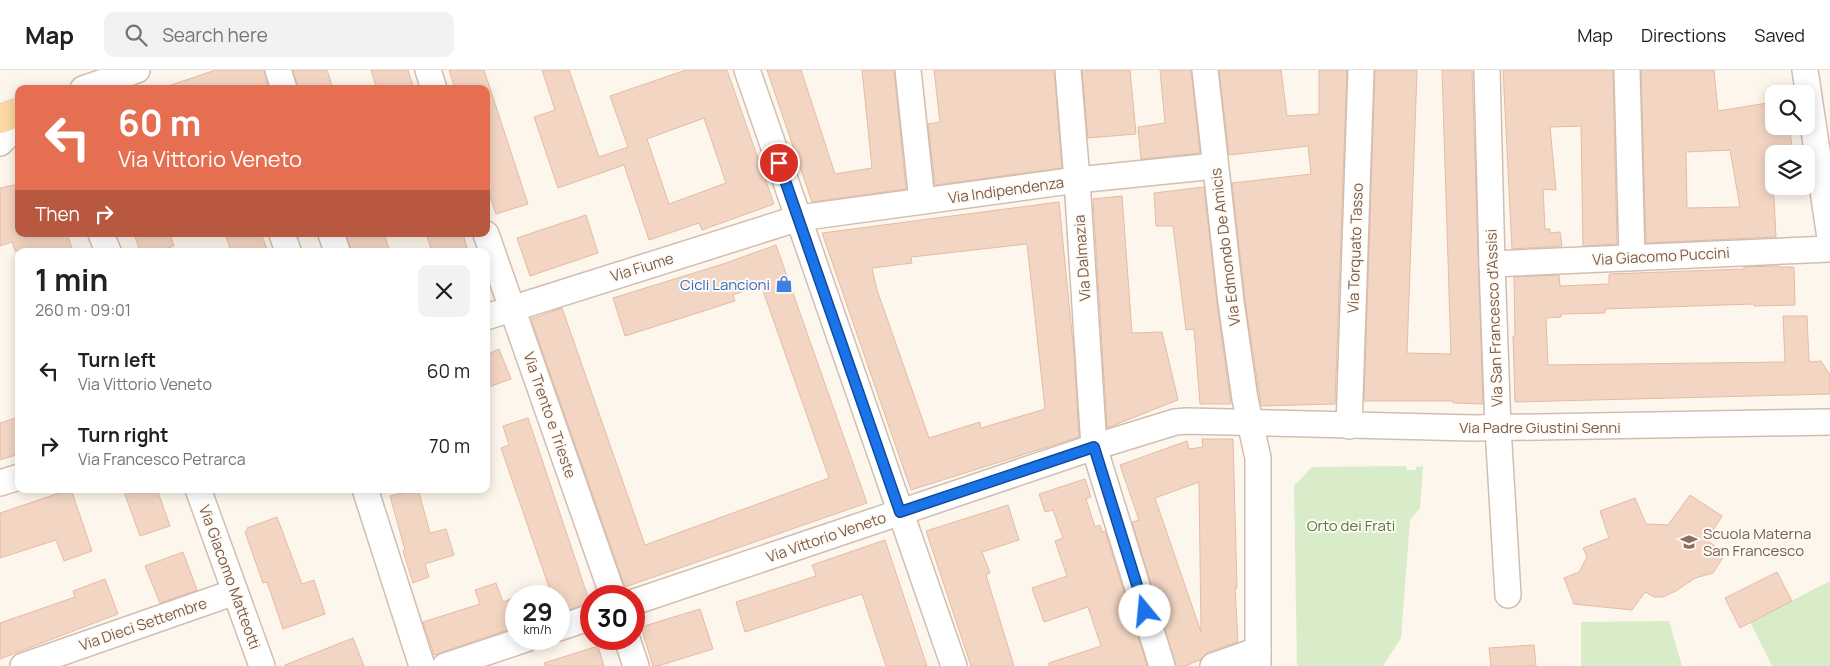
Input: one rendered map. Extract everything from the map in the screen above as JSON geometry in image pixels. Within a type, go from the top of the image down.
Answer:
[{"type":"main road","points":[[0,99],[15,97]]},
{"type":"main road","points":[[0,119],[15,113]]},
{"type":"street","points":[[94,85],[137,70]]},
{"type":"street","points":[[278,70],[283,85]]},
{"type":"street","points":[[428,70],[433,85]]},
{"type":"street","points":[[747,70],[954,666]]},
{"type":"street","points":[[908,70],[922,201]]},
{"type":"street","name":"Via Dalmazia","points":[[1068,70],[1094,447],[1162,666]]},
{"type":"street","name":"Via Edmondo De Amicis","points":[[1205,70],[1230,302],[1250,423],[1258,458],[1258,658]]},
{"type":"street","name":"Via Torquato Tasso","points":[[1349,426],[1361,70]]},
{"type":"street","name":"Via San Francesco d'Assisi","points":[[1487,70],[1498,428],[1508,595]]},
{"type":"street","points":[[1627,70],[1632,257]]},
{"type":"street","points":[[1805,70],[1830,238]]},
{"type":"street","points":[[0,144],[15,128]]},
{"type":"street","name":"Via Indipendenza","points":[[799,218],[1077,180],[1215,166]]},
{"type":"street","name":"Via Fiume","points":[[490,315],[799,218]]},
{"type":"street","name":"Via Trento e Trieste","points":[[487,237],[609,585]]},
{"type":"street","name":"Via Giacomo Puccini","points":[[1492,264],[1830,249]]},
{"type":"street","name":"Via Vittorio Veneto","points":[[645,598],[1094,447],[1174,422],[1250,423]]},
{"type":"street","name":"Via Padre Giustini Senni","points":[[1250,423],[1498,428],[1830,422]]},
{"type":"street","points":[[1258,458],[1265,444],[1282,424]]},
{"type":"street","points":[[0,483],[15,478]]},
{"type":"street","name":"Via Giacomo Matteotti","points":[[199,493],[262,666]]},
{"type":"street","points":[[366,493],[422,666]]},
{"type":"street","name":"Via Dieci Settembre","points":[[24,666],[235,592]]},
{"type":"street","points":[[446,666],[505,646]]},
{"type":"street","points":[[631,650],[636,666]]},
{"type":"street","points":[[1213,666],[1258,658]]},
{"type":"green space","name":"Orto dei Frati","points":[[1406,466],[1407,470],[1416,470],[1416,467],[1423,466],[1420,508],[1410,520],[1401,638],[1383,666],[1297,666],[1294,486],[1312,467]]},
{"type":"green space","points":[[1830,581],[1830,666],[1772,666],[1750,622]]},
{"type":"green space","points":[[1669,621],[1682,666],[1581,666],[1581,622]]},
{"type":"building","points":[[216,70],[264,70],[268,85],[171,85]]},
{"type":"building","points":[[293,70],[327,70],[332,85],[297,85]]},
{"type":"building","points":[[371,70],[408,70],[413,85],[376,85]]},
{"type":"building","points":[[449,70],[484,70],[489,85],[454,85]]},
{"type":"building","points":[[542,70],[569,70],[599,157],[628,147],[610,96],[686,70],[727,70],[774,204],[702,230],[699,223],[649,240],[624,165],[558,188],[534,117],[555,110]],"holes":[[[704,118],[726,183],[669,204],[647,139]]]},
{"type":"building","points":[[767,70],[801,70],[835,174],[872,168],[862,70],[894,70],[906,189],[812,202]]},
{"type":"building","points":[[934,70],[1054,70],[1062,168],[935,185],[928,124],[940,122]]},
{"type":"building","points":[[1082,70],[1130,70],[1136,134],[1088,138]]},
{"type":"building","points":[[1160,70],[1191,70],[1200,153],[1141,159],[1138,127],[1165,123]]},
{"type":"building","points":[[1219,70],[1281,70],[1287,116],[1319,114],[1319,70],[1347,70],[1335,404],[1261,406],[1245,300],[1232,183],[1311,174],[1308,146],[1229,155]]},
{"type":"building","points":[[1375,70],[1417,70],[1407,353],[1451,354],[1442,70],[1472,70],[1483,404],[1453,403],[1453,401],[1364,401]]},
{"type":"building","points":[[1503,70],[1613,70],[1617,244],[1583,246],[1581,126],[1550,127],[1556,190],[1543,189],[1545,229],[1550,229],[1550,233],[1560,232],[1562,246],[1512,249]]},
{"type":"building","points":[[1641,70],[1714,70],[1718,111],[1765,103],[1765,135],[1790,135],[1792,145],[1765,145],[1765,195],[1773,195],[1776,237],[1646,243]],"holes":[[[1730,150],[1740,207],[1687,208],[1686,152]]]},
{"type":"building","points":[[490,88],[528,204],[496,214],[490,197]]},
{"type":"building","points":[[15,185],[15,237],[68,237],[72,248],[15,248],[15,251],[12,242],[0,246],[0,188]]},
{"type":"building","points":[[1204,187],[1217,304],[1231,404],[1200,404],[1194,329],[1186,330],[1173,226],[1156,226],[1154,193]]},
{"type":"building","points":[[1122,196],[1132,333],[1162,332],[1178,400],[1107,428],[1093,199]]},
{"type":"building","points":[[1059,202],[1074,354],[1079,437],[911,490],[822,233]],"holes":[[[1027,244],[1045,409],[981,428],[980,422],[929,438],[877,290],[872,268],[912,263],[911,257]]]},
{"type":"building","points":[[586,215],[598,253],[530,276],[517,238]]},
{"type":"building","points":[[135,237],[171,237],[174,246],[168,248],[139,248]]},
{"type":"building","points":[[226,237],[262,237],[267,248],[230,248]]},
{"type":"building","points":[[347,237],[385,237],[389,248],[350,248]]},
{"type":"building","points":[[427,237],[464,237],[467,248],[431,248]]},
{"type":"building","points":[[776,245],[867,503],[631,585],[624,585],[531,319],[562,308],[645,545],[829,478],[761,285],[733,295],[735,301],[625,336],[613,298],[723,264]]},
{"type":"building","points":[[1778,266],[1794,267],[1795,305],[1754,306],[1754,304],[1605,309],[1605,313],[1561,314],[1561,317],[1546,318],[1548,365],[1785,362],[1783,316],[1807,316],[1809,362],[1821,361],[1830,375],[1830,394],[1515,402],[1514,277],[1559,275],[1560,286],[1609,284],[1609,274]]},
{"type":"building","points":[[499,349],[511,379],[490,387],[490,353]]},
{"type":"building","points":[[15,418],[15,455],[0,460],[0,423]]},
{"type":"building","points":[[528,418],[584,585],[580,585],[580,606],[570,609],[570,585],[548,585],[501,448],[509,445],[503,426]]},
{"type":"building","points":[[1202,439],[1233,439],[1237,588],[1235,588],[1238,642],[1208,652],[1200,660],[1185,666],[1176,666],[1132,522],[1139,520],[1120,465],[1187,441],[1189,449],[1203,447]],"holes":[[[1199,482],[1201,632],[1155,498]]]},
{"type":"building","points":[[1085,479],[1091,497],[1086,499],[1095,527],[1100,525],[1102,532],[1105,531],[1147,666],[1049,666],[1049,663],[1101,646],[1088,607],[1044,622],[1032,588],[1067,576],[1055,541],[1063,538],[1053,510],[1045,512],[1039,494]]},
{"type":"building","points":[[59,493],[72,493],[92,551],[64,561],[56,540],[0,558],[0,513]]},
{"type":"building","points":[[124,493],[158,493],[170,526],[140,536]]},
{"type":"building","points":[[402,493],[419,493],[430,533],[446,529],[454,555],[425,564],[429,577],[413,583],[403,551],[405,550],[390,496]]},
{"type":"building","points":[[1690,495],[1722,516],[1707,540],[1725,554],[1713,573],[1695,578],[1663,597],[1654,597],[1645,592],[1632,610],[1574,604],[1564,578],[1579,572],[1587,557],[1583,548],[1609,538],[1600,511],[1635,498],[1646,524],[1668,525]]},
{"type":"building","points":[[1008,505],[1019,540],[982,552],[990,573],[986,575],[1014,666],[971,666],[926,531]]},
{"type":"building","points":[[277,517],[302,584],[314,580],[325,614],[283,629],[267,582],[263,583],[245,532],[248,530],[247,528]]},
{"type":"building","points":[[885,540],[927,666],[886,666],[862,594],[745,632],[736,602],[816,576],[812,565]]},
{"type":"building","points":[[183,552],[197,590],[160,603],[145,566]]},
{"type":"building","points":[[1777,572],[1792,601],[1740,628],[1725,598]]},
{"type":"building","points":[[105,579],[118,614],[0,659],[0,623],[75,597],[73,591]]},
{"type":"building","points":[[496,583],[503,602],[505,601],[505,631],[434,655],[423,622],[480,604],[475,590]]},
{"type":"building","points":[[700,609],[713,649],[653,666],[645,640],[645,626]]},
{"type":"building","points":[[353,638],[364,666],[285,666],[285,665]]},
{"type":"building","points":[[1534,645],[1536,666],[1491,666],[1489,648]]},
{"type":"building","points":[[585,650],[599,650],[604,666],[545,666],[544,663]]},
{"type":"place","name":"Cicli Lancioni","points":[[784,284]]},
{"type":"place","name":"Scuola Materna San Francesco","points":[[1689,542]]},
{"type":"route","points":[[779,163],[900,512],[1094,447],[1145,611]]}]
